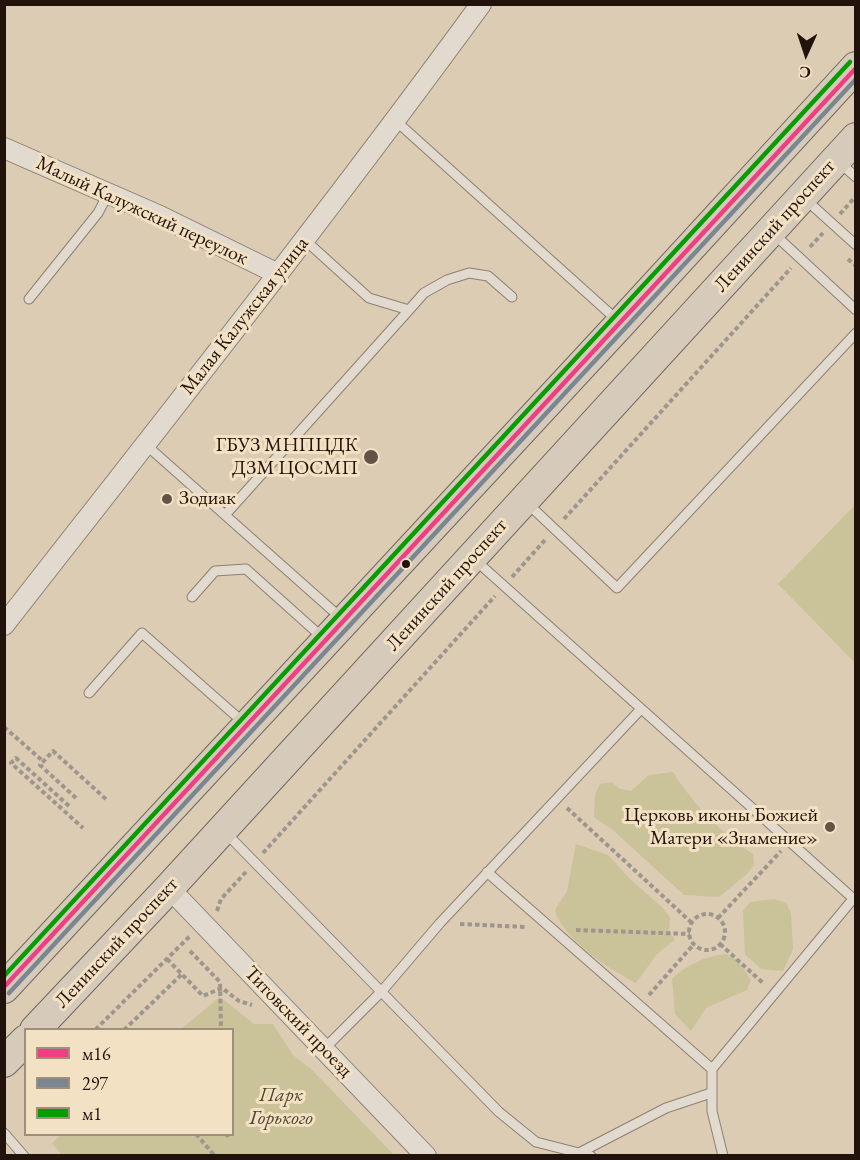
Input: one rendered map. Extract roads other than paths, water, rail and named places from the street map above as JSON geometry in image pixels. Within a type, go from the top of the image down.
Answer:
[{"type":"main road","points":[[4,988],[621,323],[855,66]]},
{"type":"main road","name":"Ленинский проспект","points":[[36,1028],[223,830],[472,558],[535,510],[802,196],[849,158]]},
{"type":"main road","points":[[4,1062],[24,1042]]},
{"type":"street","name":"Малая Калужская улица","points":[[4,624],[305,240],[396,121],[481,4]]},
{"type":"street","name":"Малый Калужский переулок","points":[[4,148],[160,216],[278,274]]},
{"type":"street","name":"Титовский проезд","points":[[169,888],[426,1155]]},
{"type":"lane","points":[[396,121],[621,323]]},
{"type":"lane","points":[[29,299],[98,213],[108,194]]},
{"type":"lane","points":[[802,196],[855,245]]},
{"type":"lane","points":[[771,231],[855,310]]},
{"type":"lane","points":[[305,240],[369,298],[409,310]]},
{"type":"lane","points":[[225,515],[424,293],[447,280],[469,273],[488,276],[512,297]]},
{"type":"lane","points":[[535,510],[617,588],[855,333]]},
{"type":"lane","points":[[145,444],[225,515],[336,631]]},
{"type":"lane","points":[[535,510],[555,529]]},
{"type":"lane","points":[[472,558],[854,900],[712,1068],[712,1111],[723,1155]]},
{"type":"lane","points":[[192,597],[215,571],[246,569],[336,631]]},
{"type":"lane","points":[[89,693],[142,633],[248,727]]},
{"type":"lane","points":[[324,1048],[382,991],[440,923],[641,709]]},
{"type":"lane","points":[[223,830],[499,1112],[536,1142],[586,1154],[666,1108],[711,1093]]},
{"type":"lane","points":[[487,872],[712,1068]]},
{"type":"lane","points":[[4,1133],[24,1155]]},
{"type":"place","name":"ГБУЗ МНПЦДК ДЗМ ЦОСМП","points":[[371,457]]},
{"type":"place","name":"Зодиак","points":[[167,499]]},
{"type":"place","name":"Церковь иконы Божией Матери «Знамение»","points":[[830,827]]},
{"type":"park label","name":"Парк Горького","points":[[281,1108]]}]
